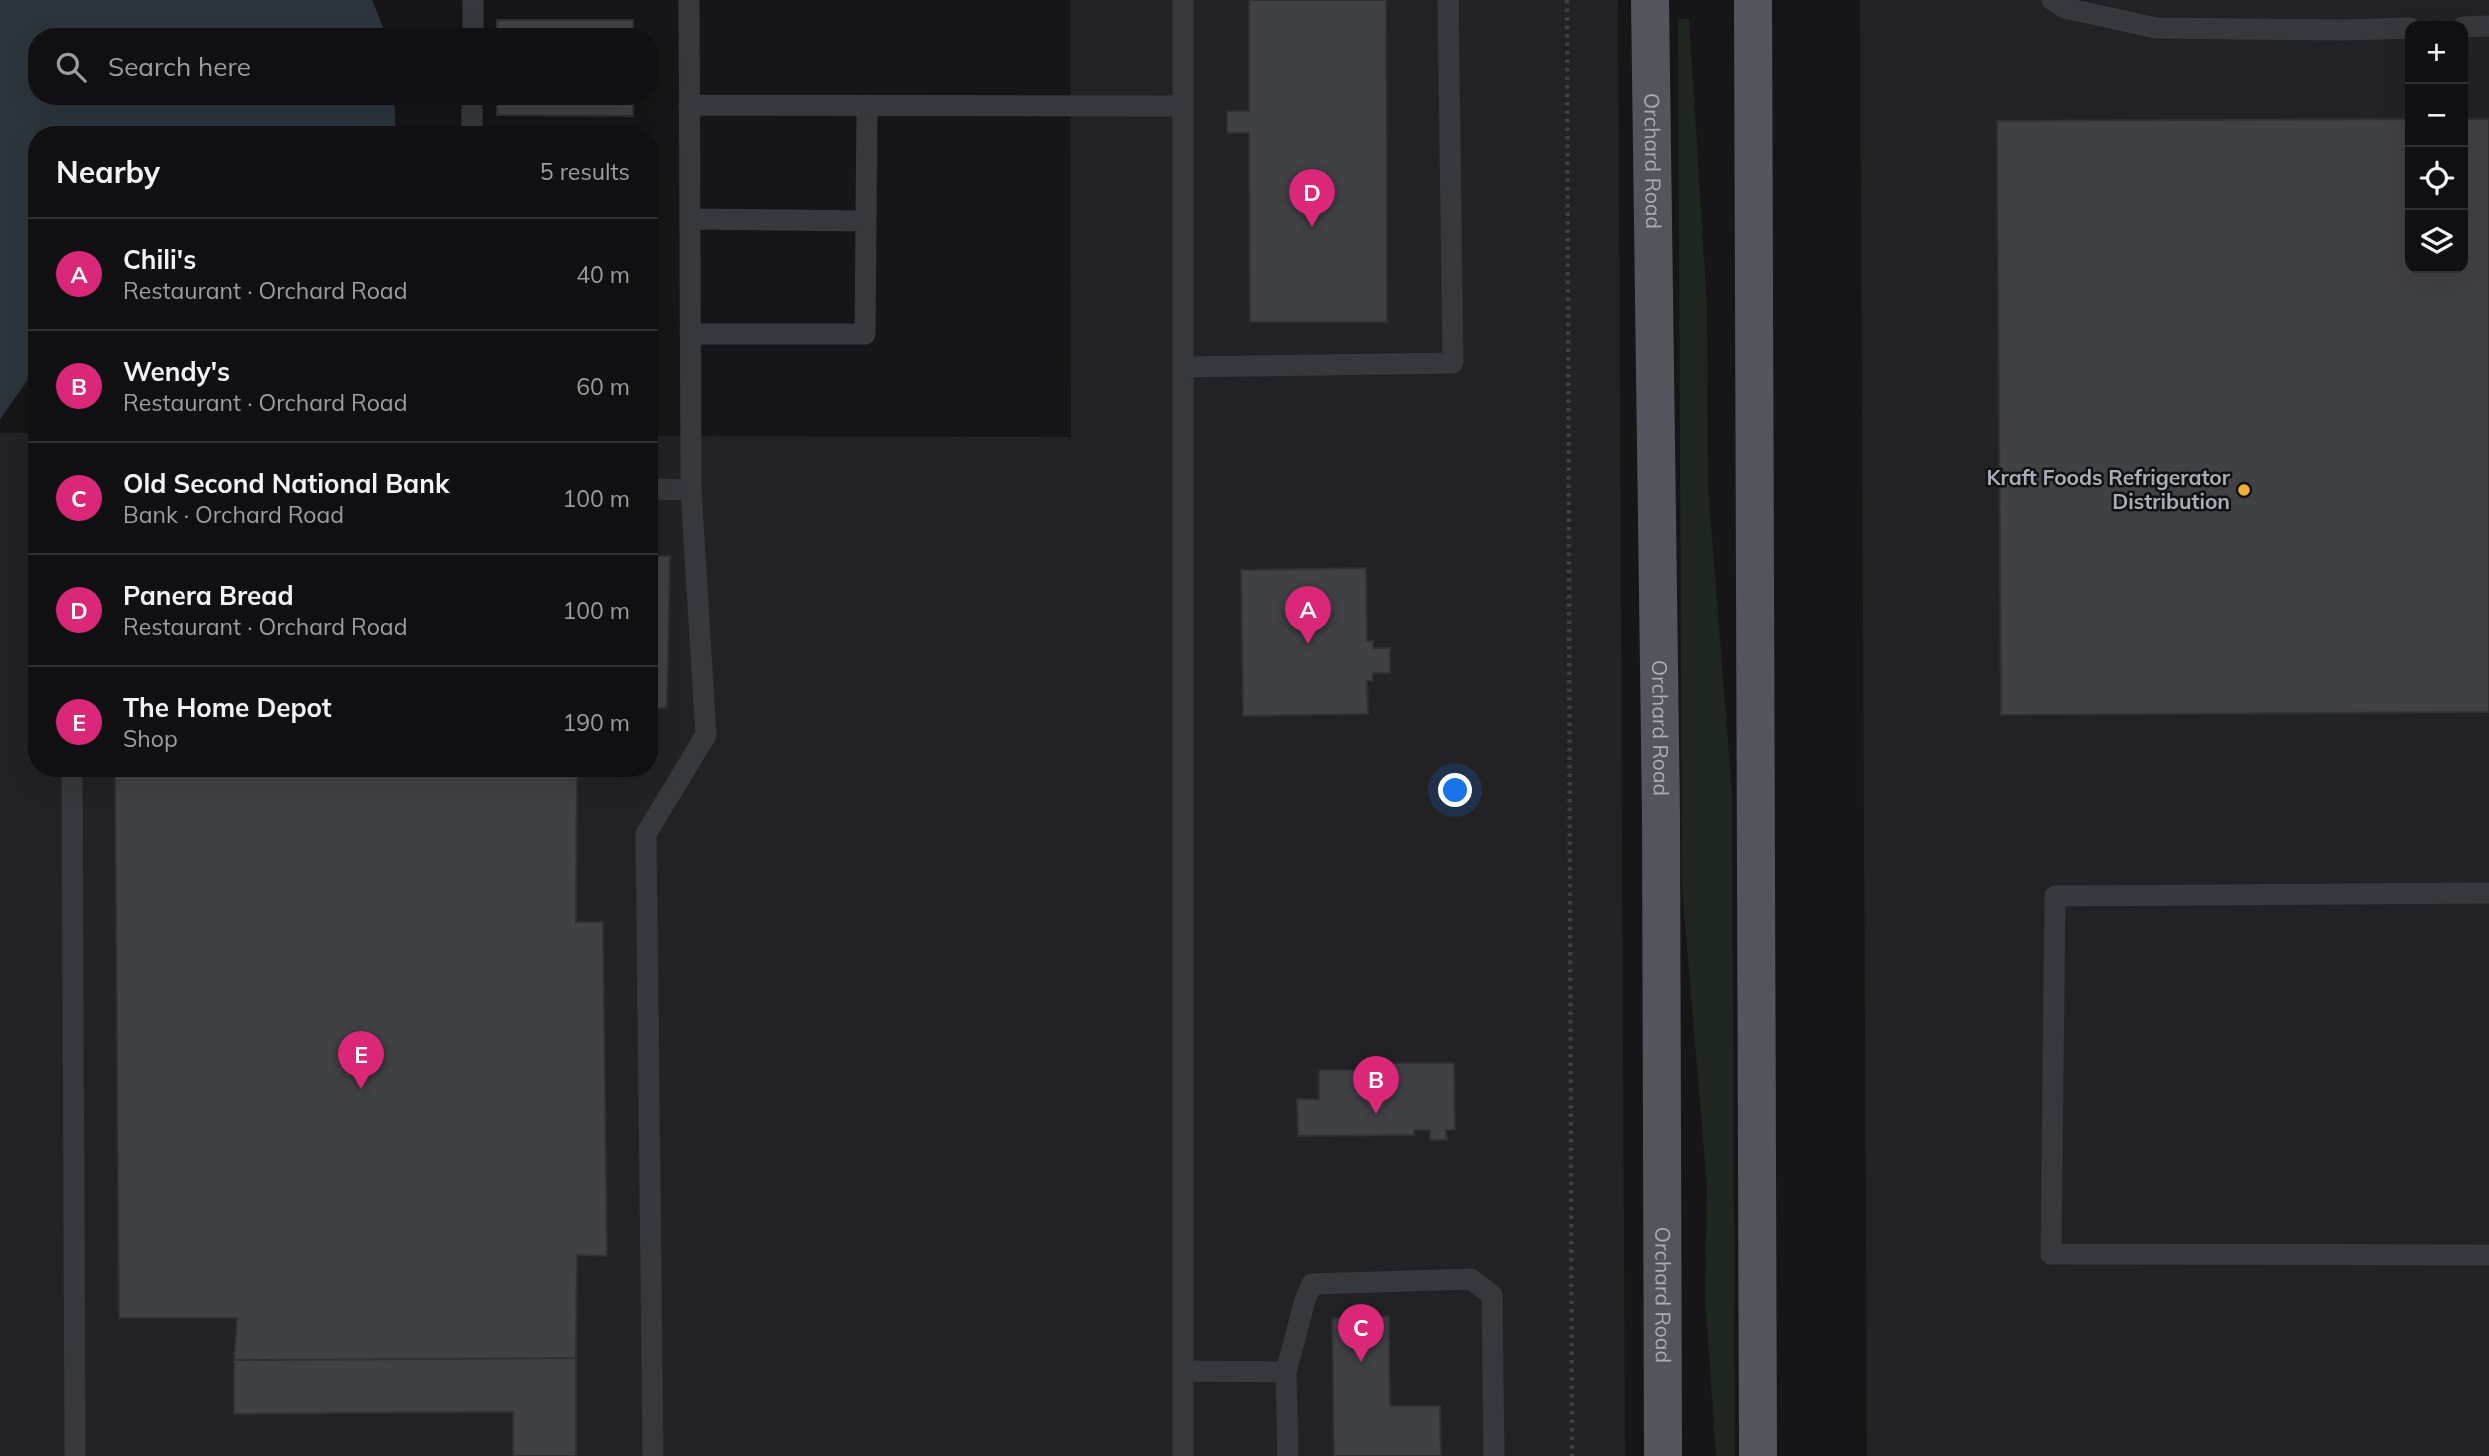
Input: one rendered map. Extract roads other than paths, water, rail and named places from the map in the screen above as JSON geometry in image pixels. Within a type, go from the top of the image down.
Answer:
[{"type":"main road","name":"Orchard Road","points":[[1650,0],[1661,816],[1662,1456]]},
{"type":"main road","points":[[1753,0],[1758,1456]]},
{"type":"lane","points":[[473,0],[473,28]]},
{"type":"lane","points":[[653,1456],[646,834],[706,735],[691,490],[689,0]]},
{"type":"lane","points":[[1183,0],[1183,1456]]},
{"type":"lane","points":[[1183,366],[1453,363],[1448,0]]},
{"type":"lane","points":[[2052,0],[2065,8],[2156,28],[2405,28]]},
{"type":"lane","points":[[2468,27],[2489,26]]},
{"type":"lane","points":[[472,105],[472,126]]},
{"type":"lane","points":[[689,105],[1183,106]]},
{"type":"lane","points":[[690,334],[865,334],[867,105]]},
{"type":"lane","points":[[690,219],[866,221]]},
{"type":"lane","points":[[658,489],[691,490]]},
{"type":"lane","points":[[72,777],[75,1456]]},
{"type":"lane","points":[[2489,893],[2055,896],[2051,1254],[2489,1255]]},
{"type":"lane","points":[[1287,1456],[1286,1372],[1305,1300],[1312,1284],[1471,1279],[1492,1294],[1494,1456]]},
{"type":"lane","points":[[1183,1371],[1286,1372]]},
{"type":"place","name":"Panera Bread","points":[[1312,227]]},
{"type":"place","name":"Kraft Foods Refrigerator Distribution","points":[[2244,490]]},
{"type":"place","name":"Chili's","points":[[1308,644]]},
{"type":"place","name":"The Home Depot","points":[[361,1089]]},
{"type":"place","name":"Wendy's","points":[[1376,1114]]},
{"type":"place","name":"Old Second National Bank","points":[[1361,1362]]}]
